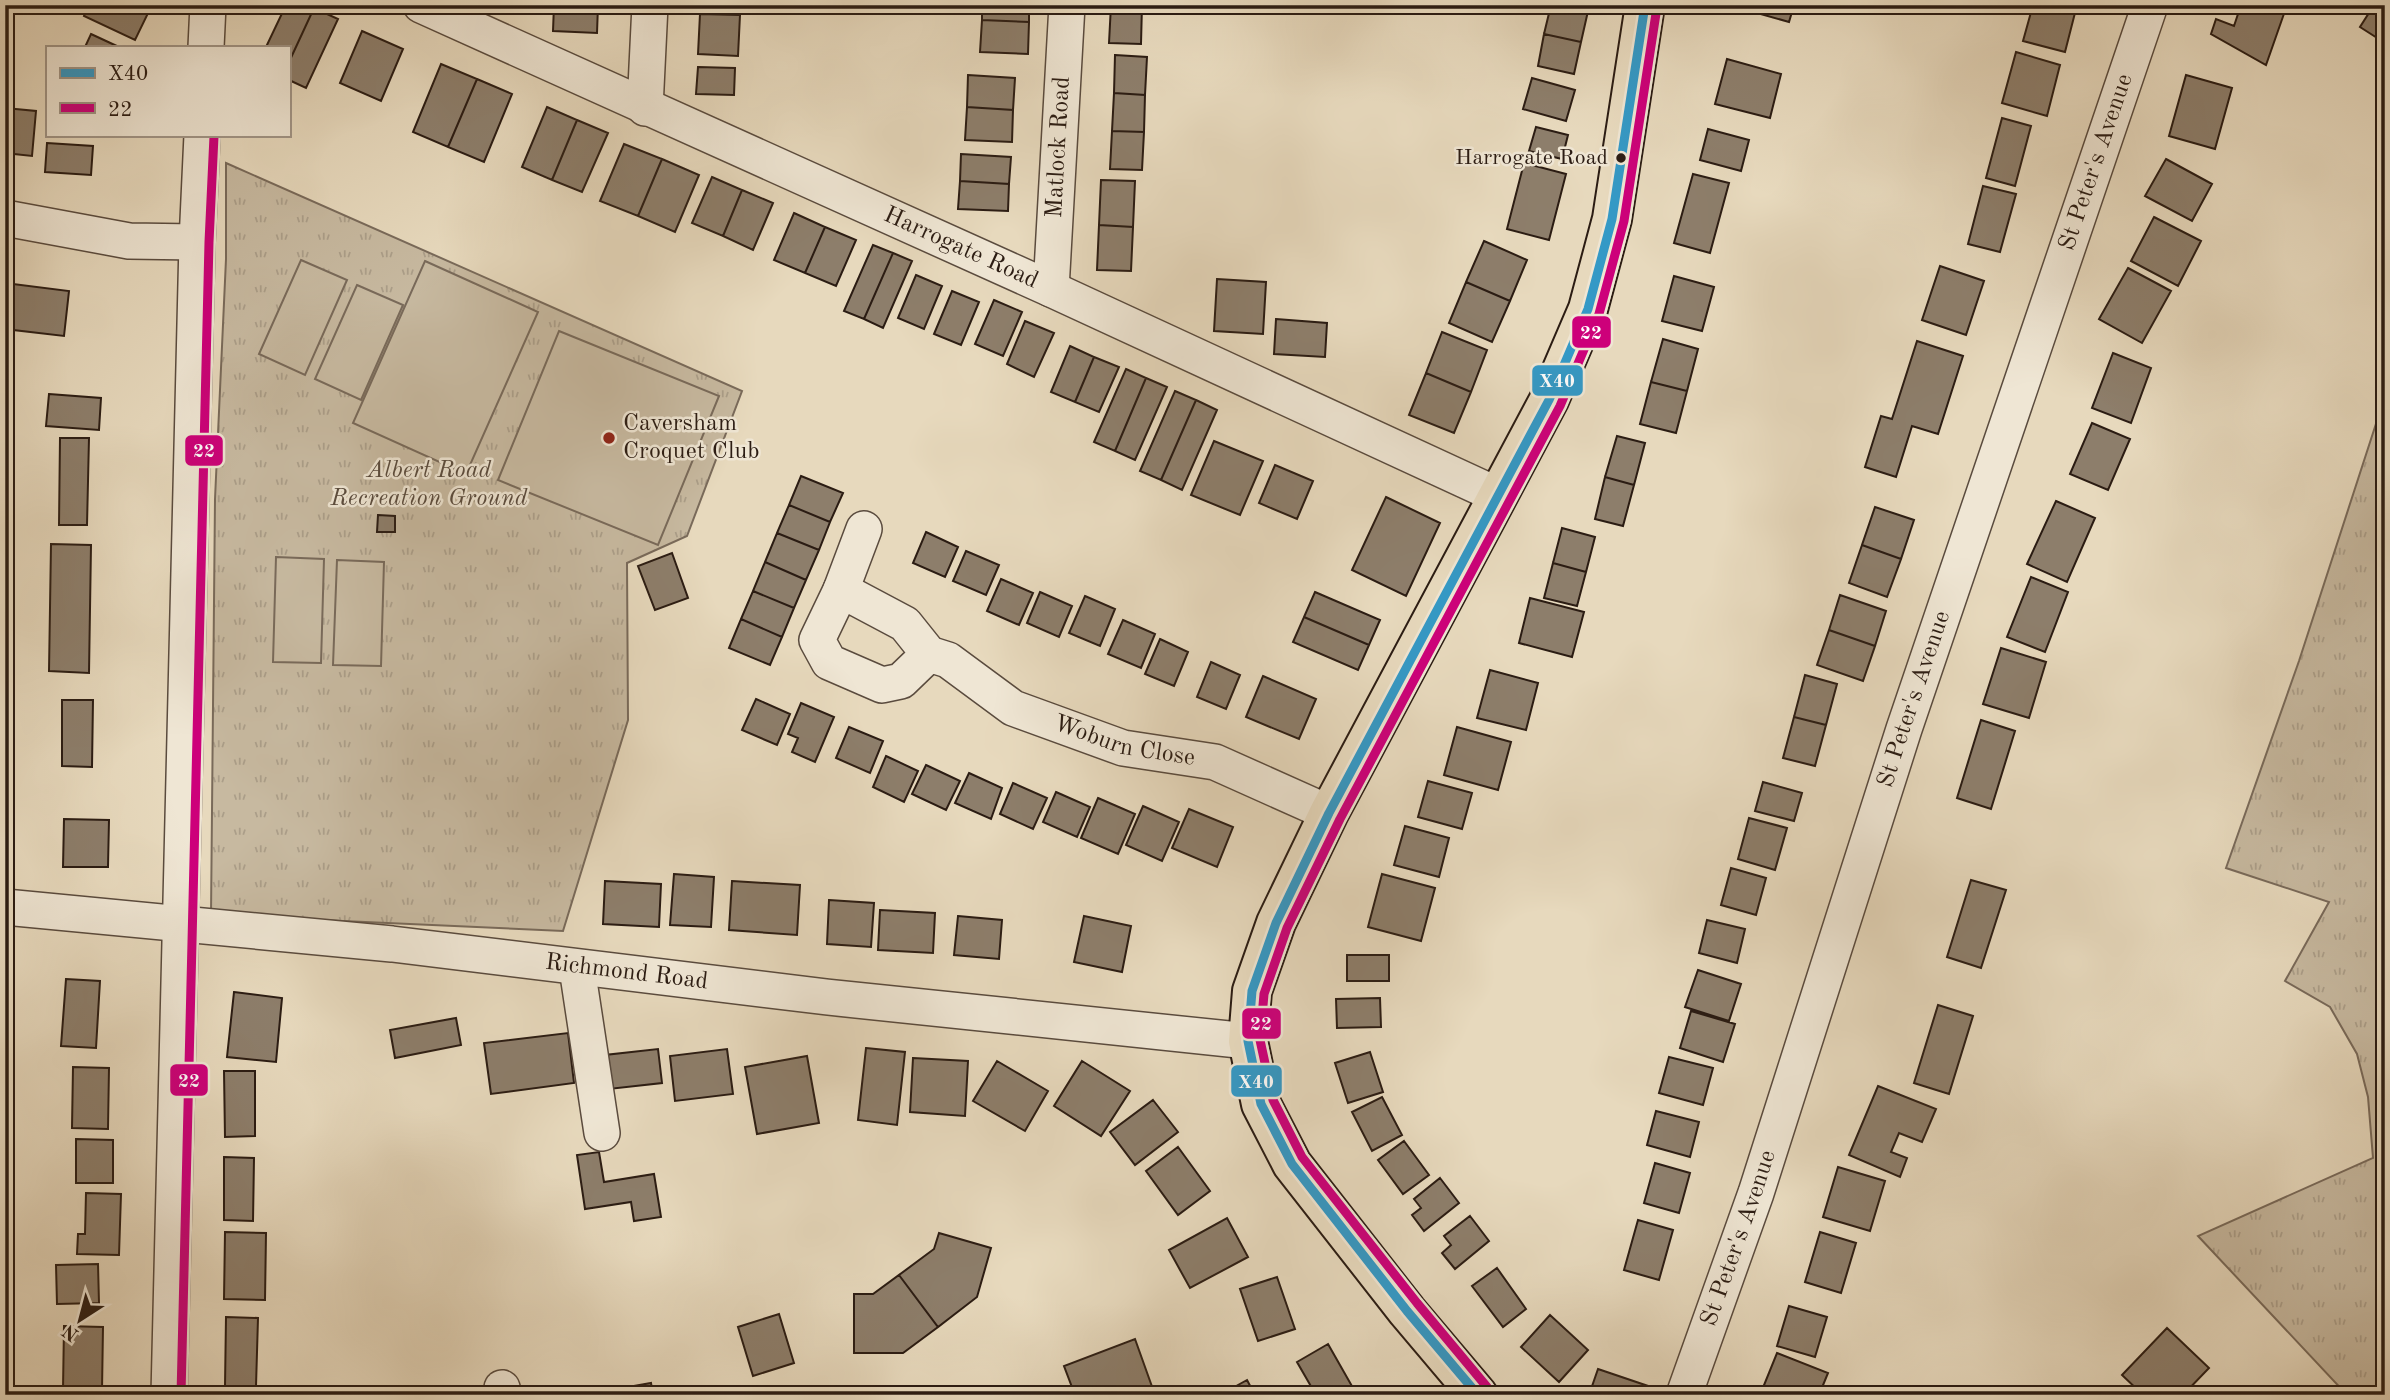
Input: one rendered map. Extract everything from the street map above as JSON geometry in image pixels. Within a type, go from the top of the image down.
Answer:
[{"type":"main road","points":[[1478,1395],[1399,1301],[1292,1164],[1261,1104],[1248,1041],[1252,991],[1276,923],[1329,813],[1549,400],[1588,309],[1612,219],[1645,5]]},
{"type":"street","points":[[206,46],[208,5]]},
{"type":"street","name":"Harrogate Road","points":[[421,5],[1051,289],[1497,495]]},
{"type":"street","points":[[645,108],[650,5]]},
{"type":"street","name":"Matlock Road","points":[[1051,289],[1067,5]]},
{"type":"street","name":"St Peter's Avenue","points":[[1684,1395],[1756,1193],[1904,729],[2150,5]]},
{"type":"street","points":[[169,1395],[197,242],[202,136]]},
{"type":"street","points":[[5,218],[129,241],[197,242]]},
{"type":"street","points":[[864,529],[841,590],[817,640],[829,662],[882,685],[901,681],[929,654]]},
{"type":"street","name":"Woburn Close","points":[[841,590],[905,624],[929,654],[948,660],[1013,708],[1123,748],[1215,762],[1329,813]]},
{"type":"street","name":"Richmond Road","points":[[5,907],[393,944],[854,1000],[1248,1041]]},
{"type":"street","points":[[577,968],[602,1133]]},
{"type":"green space","name":"Albert Road Recreation Ground","points":[[226,163],[742,391],[687,536],[627,563],[628,720],[563,931],[211,915],[215,499],[226,259]]},
{"type":"green space","points":[[301,260],[347,280],[305,375],[259,354]]},
{"type":"green space","points":[[425,261],[538,312],[466,474],[353,423]]},
{"type":"green space","points":[[357,285],[403,305],[361,400],[315,379]]},
{"type":"green space","name":"Caversham Croquet Club","points":[[559,331],[719,396],[658,545],[498,480]]},
{"type":"green space","points":[[2385,396],[2385,1395],[2347,1395],[2198,1236],[2373,1158],[2368,1097],[2357,1054],[2330,1007],[2285,981],[2329,902],[2226,868],[2299,661]]},
{"type":"green space","points":[[276,557],[324,559],[321,663],[273,662]]},
{"type":"green space","points":[[337,560],[384,562],[381,666],[333,665]]},
{"type":"building","points":[[88,5],[151,7],[135,40],[84,16]]},
{"type":"building","points":[[286,5],[308,5],[314,8],[290,60],[290,46],[266,46]]},
{"type":"building","points":[[554,5],[598,5],[597,33],[553,31]]},
{"type":"building","points":[[982,5],[1029,5],[1029,22],[982,20]]},
{"type":"building","points":[[1111,5],[1142,5],[1141,44],[1109,43]]},
{"type":"building","points":[[1551,5],[1588,11],[1581,42],[1544,34]]},
{"type":"building","points":[[1751,5],[1794,5],[1789,22],[1750,11]]},
{"type":"building","points":[[2033,5],[2077,5],[2065,52],[2023,41]]},
{"type":"building","points":[[2241,5],[2277,5],[2286,8],[2266,65],[2211,34],[2216,19],[2234,26]]},
{"type":"building","points":[[2374,5],[2385,5],[2385,43],[2360,27]]},
{"type":"building","points":[[314,8],[338,19],[306,88],[290,80],[290,60]]},
{"type":"building","points":[[700,14],[740,15],[738,56],[698,54]]},
{"type":"building","points":[[982,20],[1029,22],[1028,54],[980,52]]},
{"type":"building","points":[[362,31],[403,49],[381,101],[340,83]]},
{"type":"building","points":[[91,34],[117,46],[85,46]]},
{"type":"building","points":[[1544,34],[1581,42],[1574,74],[1538,66]]},
{"type":"building","points":[[2016,52],[2060,65],[2047,116],[2002,103]]},
{"type":"building","points":[[1115,55],[1147,57],[1145,95],[1114,93]]},
{"type":"building","points":[[1727,59],[1781,74],[1770,118],[1715,104]]},
{"type":"building","points":[[441,64],[477,79],[448,147],[413,132]]},
{"type":"building","points":[[698,67],[735,68],[734,95],[696,94]]},
{"type":"building","points":[[968,75],[1015,78],[1013,110],[967,107]]},
{"type":"building","points":[[2186,75],[2232,88],[2215,149],[2169,136]]},
{"type":"building","points":[[1532,78],[1575,90],[1566,121],[1523,109]]},
{"type":"building","points":[[477,79],[512,94],[484,162],[448,147]]},
{"type":"building","points":[[1114,93],[1145,95],[1144,132],[1112,131]]},
{"type":"building","points":[[547,107],[577,120],[552,180],[522,167]]},
{"type":"building","points":[[967,107],[1013,110],[1012,142],[965,140]]},
{"type":"building","points":[[5,108],[36,111],[32,156],[5,153]]},
{"type":"building","points":[[2002,118],[2031,126],[2015,186],[1986,178]]},
{"type":"building","points":[[577,120],[608,133],[582,192],[552,180]]},
{"type":"building","points":[[1536,127],[1568,135],[1562,159],[1529,151]]},
{"type":"building","points":[[1708,129],[1749,140],[1741,171],[1700,160]]},
{"type":"building","points":[[1112,131],[1144,132],[1142,170],[1110,169]]},
{"type":"building","points":[[47,143],[93,146],[91,175],[45,172]]},
{"type":"building","points":[[624,144],[662,159],[638,216],[600,201]]},
{"type":"building","points":[[961,154],[1011,157],[1009,184],[960,181]]},
{"type":"building","points":[[662,159],[699,175],[675,232],[638,216]]},
{"type":"building","points":[[2166,159],[2212,184],[2192,221],[2145,196]]},
{"type":"building","points":[[1524,163],[1566,174],[1549,240],[1507,229]]},
{"type":"building","points":[[1693,174],[1729,183],[1710,253],[1674,243]]},
{"type":"building","points":[[712,177],[742,190],[723,236],[692,223]]},
{"type":"building","points":[[1101,180],[1135,181],[1133,227],[1099,225]]},
{"type":"building","points":[[960,181],[1009,184],[1008,211],[958,209]]},
{"type":"building","points":[[1983,186],[2016,194],[2000,252],[1968,244]]},
{"type":"building","points":[[742,190],[773,203],[753,250],[723,236]]},
{"type":"building","points":[[794,213],[825,227],[805,273],[774,260]]},
{"type":"building","points":[[2154,217],[2201,241],[2178,286],[2131,261]]},
{"type":"building","points":[[1099,225],[1133,227],[1131,271],[1097,270]]},
{"type":"building","points":[[825,227],[856,240],[836,286],[805,273]]},
{"type":"building","points":[[1484,241],[1527,260],[1510,301],[1466,282]]},
{"type":"building","points":[[873,245],[893,253],[864,319],[844,311]]},
{"type":"building","points":[[893,253],[912,261],[883,328],[864,319]]},
{"type":"building","points":[[1940,266],[1984,281],[1966,335],[1922,320]]},
{"type":"building","points":[[2128,268],[2171,291],[2142,343],[2099,319]]},
{"type":"building","points":[[916,275],[942,286],[924,329],[898,318]]},
{"type":"building","points":[[1674,276],[1714,287],[1702,331],[1662,321]]},
{"type":"building","points":[[1217,279],[1266,282],[1263,334],[1214,331]]},
{"type":"building","points":[[1466,282],[1510,301],[1492,342],[1449,323]]},
{"type":"building","points":[[5,283],[69,291],[64,336],[5,329]]},
{"type":"building","points":[[952,291],[979,302],[961,345],[934,334]]},
{"type":"building","points":[[994,300],[1022,312],[1003,356],[975,344]]},
{"type":"building","points":[[1276,319],[1327,323],[1325,357],[1274,354]]},
{"type":"building","points":[[1025,321],[1054,333],[1034,377],[1007,364]]},
{"type":"building","points":[[1442,332],[1487,350],[1471,392],[1426,373]]},
{"type":"building","points":[[1663,339],[1698,349],[1687,391],[1651,382]]},
{"type":"building","points":[[1917,341],[1963,356],[1938,434],[1912,426],[1896,477],[1865,467],[1881,416],[1892,419]]},
{"type":"building","points":[[1070,346],[1094,357],[1075,402],[1051,392]]},
{"type":"building","points":[[2113,353],[2151,368],[2131,423],[2092,408]]},
{"type":"building","points":[[1094,357],[1119,367],[1099,412],[1075,402]]},
{"type":"building","points":[[1126,369],[1146,378],[1115,451],[1094,442]]},
{"type":"building","points":[[1426,373],[1471,392],[1454,433],[1409,415]]},
{"type":"building","points":[[1146,378],[1167,387],[1135,460],[1115,451]]},
{"type":"building","points":[[1651,382],[1687,391],[1676,433],[1640,424]]},
{"type":"building","points":[[1175,391],[1196,400],[1161,480],[1140,471]]},
{"type":"building","points":[[49,394],[101,398],[99,430],[46,426]]},
{"type":"building","points":[[1196,400],[1217,410],[1182,490],[1161,480]]},
{"type":"building","points":[[2092,423],[2130,439],[2108,490],[2070,474]]},
{"type":"building","points":[[1617,436],[1645,443],[1634,485],[1605,477]]},
{"type":"building","points":[[60,438],[89,438],[87,525],[59,525]]},
{"type":"building","points":[[1214,441],[1263,461],[1240,515],[1191,495]]},
{"type":"building","points":[[1275,465],[1313,481],[1297,519],[1259,503]]},
{"type":"building","points":[[801,476],[843,493],[830,522],[789,505]]},
{"type":"building","points":[[1605,477],[1634,485],[1623,526],[1595,519]]},
{"type":"building","points":[[1386,497],[1440,523],[1406,596],[1352,570]]},
{"type":"building","points":[[2056,501],[2095,518],[2067,582],[2027,564]]},
{"type":"building","points":[[789,505],[830,522],[819,550],[777,533]]},
{"type":"building","points":[[1875,507],[1914,520],[1901,559],[1862,545]]},
{"type":"building","points":[[378,515],[395,516],[395,532],[377,532]]},
{"type":"building","points":[[1562,528],[1595,537],[1586,572],[1553,563]]},
{"type":"building","points":[[926,532],[958,547],[945,577],[913,563]]},
{"type":"building","points":[[777,533],[819,550],[806,580],[765,562]]},
{"type":"building","points":[[51,544],[91,545],[89,673],[49,671]]},
{"type":"building","points":[[1862,545],[1901,559],[1887,597],[1849,583]]},
{"type":"building","points":[[966,551],[999,565],[986,595],[953,581]]},
{"type":"building","points":[[672,553],[688,598],[655,610],[638,566]]},
{"type":"building","points":[[765,562],[806,580],[794,608],[753,591]]},
{"type":"building","points":[[1553,563],[1586,572],[1577,606],[1544,598]]},
{"type":"building","points":[[2031,577],[2068,592],[2045,652],[2007,637]]},
{"type":"building","points":[[1001,579],[1033,593],[1019,625],[987,611]]},
{"type":"building","points":[[753,591],[794,608],[782,637],[741,619]]},
{"type":"building","points":[[1040,592],[1072,606],[1059,637],[1027,623]]},
{"type":"building","points":[[1315,592],[1380,620],[1369,645],[1304,617]]},
{"type":"building","points":[[1840,595],[1886,611],[1875,646],[1829,630]]},
{"type":"building","points":[[1085,596],[1115,609],[1100,646],[1069,633]]},
{"type":"building","points":[[1530,598],[1584,612],[1572,657],[1519,643]]},
{"type":"building","points":[[1304,617],[1369,645],[1358,670],[1293,642]]},
{"type":"building","points":[[741,619],[782,637],[770,665],[729,648]]},
{"type":"building","points":[[1123,620],[1155,634],[1141,668],[1108,654]]},
{"type":"building","points":[[1829,630],[1875,646],[1863,681],[1817,665]]},
{"type":"building","points":[[1160,639],[1188,652],[1174,686],[1145,674]]},
{"type":"building","points":[[2001,648],[2046,662],[2029,718],[1983,704]]},
{"type":"building","points":[[1211,662],[1240,675],[1226,709],[1197,697]]},
{"type":"building","points":[[1490,670],[1538,683],[1526,730],[1477,718]]},
{"type":"building","points":[[1805,675],[1837,684],[1826,725],[1794,717]]},
{"type":"building","points":[[1263,676],[1316,699],[1299,739],[1246,717]]},
{"type":"building","points":[[756,699],[790,714],[777,745],[742,730]]},
{"type":"building","points":[[62,700],[93,700],[92,767],[62,766]]},
{"type":"building","points":[[801,703],[834,717],[815,762],[792,752],[798,738],[788,734]]},
{"type":"building","points":[[1794,717],[1826,725],[1815,766],[1783,758]]},
{"type":"building","points":[[1981,720],[2015,731],[1991,809],[1957,798]]},
{"type":"building","points":[[849,727],[883,741],[870,773],[836,758]]},
{"type":"building","points":[[1457,727],[1511,742],[1498,790],[1444,775]]},
{"type":"building","points":[[886,756],[918,771],[904,802],[873,787]]},
{"type":"building","points":[[926,765],[960,781],[946,810],[912,794]]},
{"type":"building","points":[[969,773],[1002,788],[991,819],[955,803]]},
{"type":"building","points":[[5,781],[12,843],[5,843]]},
{"type":"building","points":[[1428,781],[1472,793],[1462,829],[1418,817]]},
{"type":"building","points":[[1763,782],[1802,793],[1794,821],[1755,811]]},
{"type":"building","points":[[1013,783],[1047,798],[1033,829],[1000,814]]},
{"type":"building","points":[[1056,792],[1090,807],[1077,837],[1043,822]]},
{"type":"building","points":[[1098,798],[1135,814],[1118,854],[1081,838]]},
{"type":"building","points":[[1143,806],[1179,822],[1162,861],[1126,845]]},
{"type":"building","points":[[1189,809],[1233,827],[1217,867],[1172,848]]},
{"type":"building","points":[[1749,818],[1787,828],[1775,870],[1738,859]]},
{"type":"building","points":[[64,819],[109,820],[108,867],[63,867]]},
{"type":"building","points":[[1405,826],[1449,838],[1439,877],[1394,865]]},
{"type":"building","points":[[1731,868],[1766,878],[1756,915],[1721,905]]},
{"type":"building","points":[[674,874],[714,877],[711,927],[670,925]]},
{"type":"building","points":[[1382,874],[1435,888],[1421,941],[1368,927]]},
{"type":"building","points":[[1971,880],[2006,890],[1981,968],[1947,957]]},
{"type":"building","points":[[605,881],[661,884],[659,927],[603,924]]},
{"type":"building","points":[[732,881],[800,885],[797,935],[729,930]]},
{"type":"building","points":[[829,900],[874,903],[871,947],[827,944]]},
{"type":"building","points":[[880,910],[935,913],[933,953],[878,950]]},
{"type":"building","points":[[958,916],[1002,920],[999,959],[954,955]]},
{"type":"building","points":[[1084,916],[1131,926],[1122,972],[1074,962]]},
{"type":"building","points":[[1707,920],[1745,929],[1737,963],[1699,953]]},
{"type":"building","points":[[1347,955],[1389,955],[1389,981],[1347,981]]},
{"type":"building","points":[[1698,970],[1741,984],[1729,1021],[1685,1007]]},
{"type":"building","points":[[66,979],[100,981],[96,1048],[61,1046]]},
{"type":"building","points":[[234,992],[282,998],[276,1062],[227,1057]]},
{"type":"building","points":[[1380,998],[1381,1027],[1337,1028],[1336,999]]},
{"type":"building","points":[[1938,1005],[1973,1016],[1949,1094],[1914,1083]]},
{"type":"building","points":[[1691,1011],[1735,1024],[1723,1062],[1680,1048]]},
{"type":"building","points":[[456,1018],[461,1045],[395,1058],[390,1030]]},
{"type":"building","points":[[568,1033],[574,1083],[491,1094],[484,1043]]},
{"type":"building","points":[[866,1048],[905,1052],[897,1125],[858,1120]]},
{"type":"building","points":[[658,1049],[662,1083],[609,1089],[605,1055]]},
{"type":"building","points":[[727,1049],[733,1094],[675,1101],[670,1056]]},
{"type":"building","points":[[1370,1052],[1383,1092],[1348,1103],[1335,1063]]},
{"type":"building","points":[[807,1056],[819,1123],[757,1134],[745,1067]]},
{"type":"building","points":[[1669,1057],[1713,1068],[1703,1105],[1659,1093]]},
{"type":"building","points":[[913,1058],[968,1061],[965,1116],[910,1112]]},
{"type":"building","points":[[997,1061],[1048,1091],[1025,1131],[973,1101]]},
{"type":"building","points":[[1082,1061],[1130,1091],[1101,1136],[1054,1106]]},
{"type":"building","points":[[73,1067],[109,1068],[108,1129],[72,1128]]},
{"type":"building","points":[[224,1071],[255,1071],[255,1136],[225,1137]]},
{"type":"building","points":[[1878,1086],[1936,1109],[1922,1142],[1899,1133],[1891,1152],[1907,1158],[1900,1177],[1849,1155]]},
{"type":"building","points":[[1382,1097],[1402,1135],[1372,1151],[1352,1112]]},
{"type":"building","points":[[1153,1100],[1178,1132],[1135,1165],[1110,1132]]},
{"type":"building","points":[[1656,1111],[1699,1122],[1690,1157],[1647,1145]]},
{"type":"building","points":[[76,1139],[113,1140],[113,1183],[76,1183]]},
{"type":"building","points":[[1404,1141],[1429,1175],[1403,1194],[1378,1160]]},
{"type":"building","points":[[1178,1147],[1210,1191],[1178,1215],[1146,1171]]},
{"type":"building","points":[[599,1152],[604,1182],[654,1174],[661,1217],[634,1221],[631,1202],[585,1209],[577,1155]]},
{"type":"building","points":[[224,1157],[254,1158],[253,1221],[224,1220]]},
{"type":"building","points":[[1655,1163],[1690,1173],[1679,1213],[1644,1203]]},
{"type":"building","points":[[1838,1167],[1885,1181],[1870,1231],[1823,1217]]},
{"type":"building","points":[[1440,1178],[1459,1203],[1424,1231],[1412,1215],[1421,1208],[1414,1199]]},
{"type":"building","points":[[86,1193],[121,1194],[119,1255],[77,1254],[78,1234],[85,1234]]},
{"type":"building","points":[[1470,1216],[1489,1241],[1455,1269],[1442,1253],[1451,1245],[1444,1236]]},
{"type":"building","points":[[1227,1218],[1248,1257],[1190,1288],[1169,1250]]},
{"type":"building","points":[[1638,1220],[1673,1230],[1659,1280],[1624,1270]]},
{"type":"building","points":[[225,1232],[266,1233],[265,1300],[224,1299]]},
{"type":"building","points":[[1820,1232],[1856,1243],[1841,1293],[1805,1282]]},
{"type":"building","points":[[939,1233],[991,1248],[977,1297],[938,1327],[899,1275],[934,1249]]},
{"type":"building","points":[[98,1264],[99,1303],[57,1304],[56,1265]]},
{"type":"building","points":[[1497,1268],[1526,1309],[1503,1327],[1472,1286]]},
{"type":"building","points":[[899,1275],[938,1327],[903,1353],[854,1353],[854,1294],[873,1294]]},
{"type":"building","points":[[1277,1277],[1295,1329],[1258,1341],[1240,1289]]},
{"type":"building","points":[[1789,1306],[1827,1317],[1815,1357],[1777,1346]]},
{"type":"building","points":[[779,1314],[794,1363],[753,1376],[738,1327]]},
{"type":"building","points":[[1550,1315],[1588,1350],[1559,1382],[1521,1347]]},
{"type":"building","points":[[226,1317],[258,1318],[256,1386],[225,1386]]},
{"type":"building","points":[[64,1326],[103,1327],[102,1390],[63,1389]]},
{"type":"building","points":[[2167,1328],[2209,1368],[2183,1395],[2143,1395],[2122,1375]]},
{"type":"building","points":[[1135,1339],[1155,1395],[1075,1395],[1064,1366]]},
{"type":"building","points":[[1328,1344],[1357,1395],[1316,1395],[1297,1362]]},
{"type":"building","points":[[1777,1353],[1828,1373],[1819,1395],[1760,1395]]},
{"type":"building","points":[[1598,1369],[1654,1388],[1652,1395],[1589,1395]]},
{"type":"building","points":[[1247,1380],[1255,1395],[1220,1395]]},
{"type":"building","points":[[651,1383],[653,1395],[601,1395],[600,1392]]},
{"type":"transit line","name":"X40","points":[[1478,1395],[1407,1311],[1292,1164],[1261,1104],[1248,1041],[1252,991],[1276,923],[1329,813],[1549,400],[1588,309],[1612,219],[1645,5]]},
{"type":"transit line","name":"22","points":[[1487,1387],[1302,1157],[1273,1100],[1260,1040],[1264,994],[1287,928],[1340,819],[1560,406],[1599,314],[1624,221],[1657,7]]},
{"type":"transit line","name":"22","points":[[181,1395],[209,242],[214,136]]},
{"type":"place","name":"Harrogate Road","points":[[1621,158]]},
{"type":"place","name":"Caversham Croquet Club","points":[[609,438]]}]
